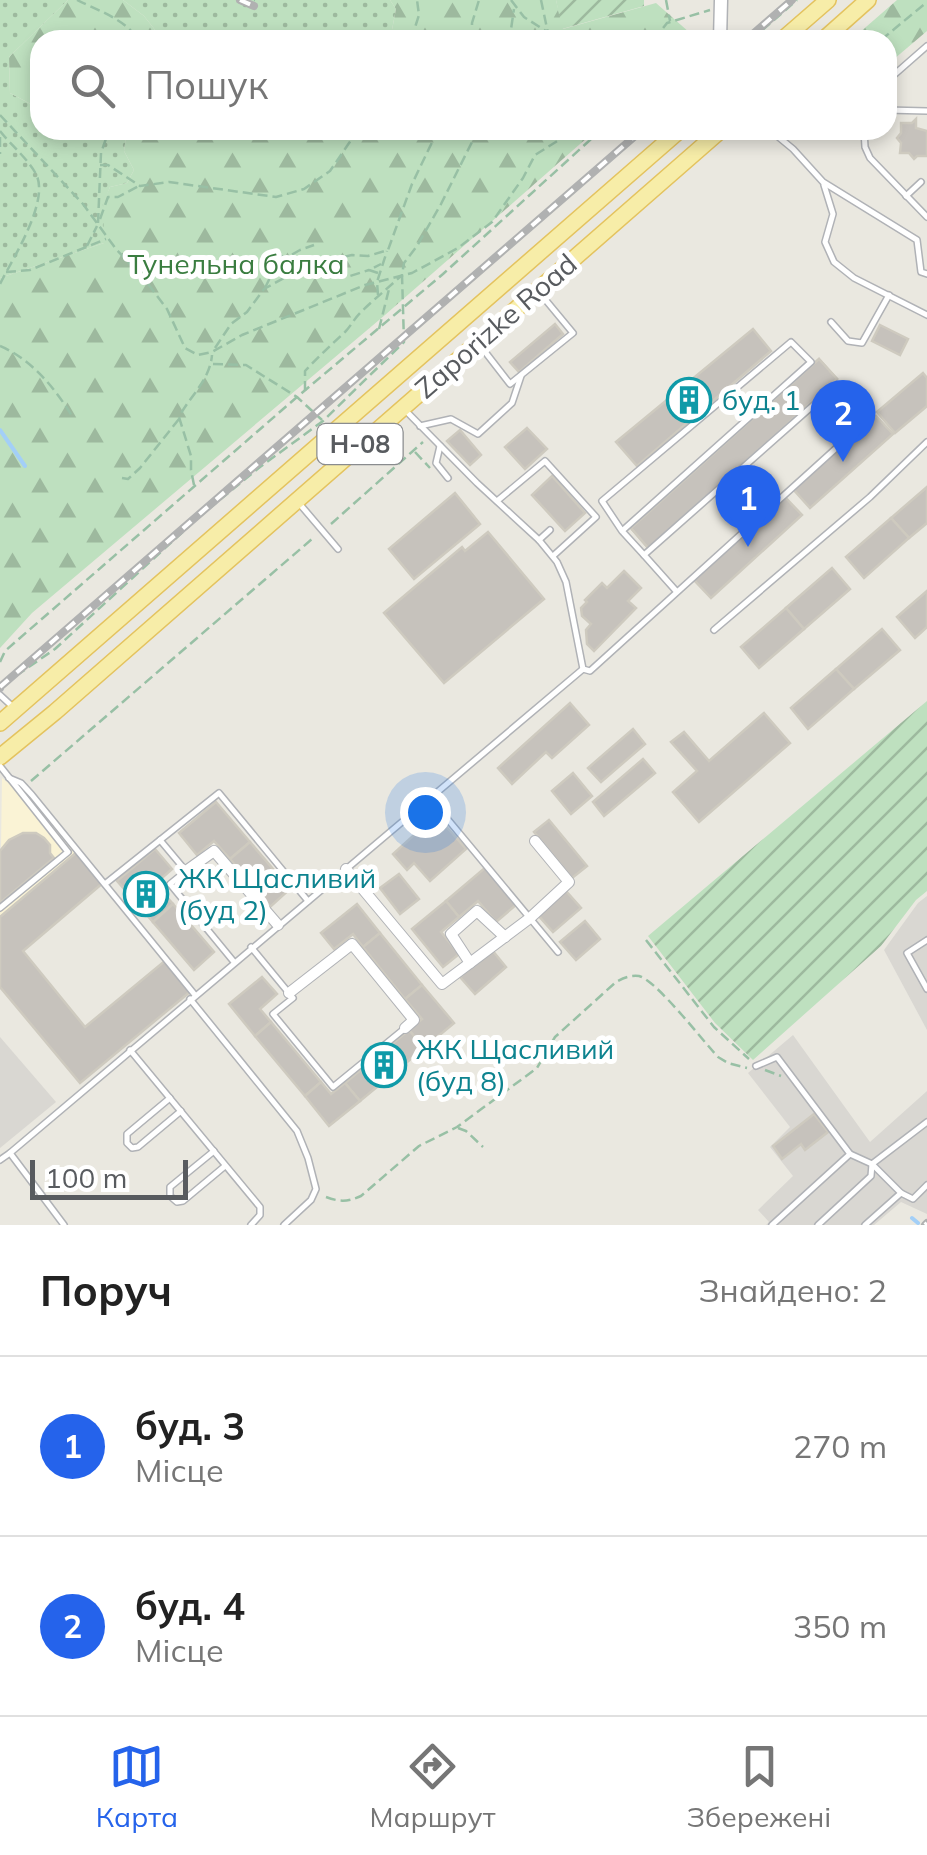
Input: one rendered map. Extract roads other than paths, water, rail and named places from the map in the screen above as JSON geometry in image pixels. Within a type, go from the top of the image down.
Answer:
[{"type":"main road","points":[[794,30],[828,0]]},
{"type":"main road","points":[[834,30],[868,0]]},
{"type":"main road","name":"Zaporizke Road","points":[[0,723],[669,140]]},
{"type":"main road","name":"Zaporizke Road","points":[[0,758],[709,140]]},
{"type":"street","points":[[720,30],[721,3]]},
{"type":"street","points":[[346,869],[442,984],[530,918],[569,882],[535,841]]},
{"type":"street","points":[[186,871],[214,850],[278,925]]},
{"type":"street","points":[[470,963],[451,934],[477,910],[505,936]]},
{"type":"street","points":[[289,993],[352,944],[414,1020],[405,1028]]},
{"type":"lane","points":[[897,72],[927,46]]},
{"type":"lane","points":[[897,110],[927,111]]},
{"type":"lane","points":[[782,140],[823,182],[917,240],[920,272],[927,274]]},
{"type":"lane","points":[[865,140],[870,158],[927,217]]},
{"type":"lane","points":[[823,182],[834,214],[825,242],[834,262],[854,278],[927,315]]},
{"type":"lane","points":[[906,196],[921,182]]},
{"type":"lane","points":[[478,342],[510,384],[573,333],[537,290]]},
{"type":"lane","points":[[832,322],[848,341],[862,343],[889,295]]},
{"type":"lane","points":[[622,531],[812,362],[791,342],[602,502],[622,531],[677,592]]},
{"type":"lane","points":[[420,426],[451,419],[478,434],[512,402],[521,375]]},
{"type":"lane","points":[[583,669],[590,671],[865,422],[834,387],[644,555]]},
{"type":"lane","points":[[403,407],[552,556],[566,582],[583,669]]},
{"type":"lane","points":[[714,630],[870,497],[927,442]]},
{"type":"lane","points":[[440,446],[436,463],[448,478]]},
{"type":"lane","points":[[496,500],[545,461],[596,517],[552,556]]},
{"type":"lane","points":[[296,500],[338,549]]},
{"type":"lane","points":[[539,540],[550,530]]},
{"type":"lane","points":[[0,1160],[583,669]]},
{"type":"lane","points":[[0,696],[16,710]]},
{"type":"lane","points":[[0,766],[68,852],[0,908]]},
{"type":"lane","points":[[9,778],[32,794],[105,884],[300,1137],[316,1189],[311,1200],[284,1224]]},
{"type":"lane","points":[[105,884],[219,793],[308,900]]},
{"type":"lane","points":[[430,798],[558,952]]},
{"type":"lane","points":[[160,840],[186,871],[170,884],[234,962]]},
{"type":"lane","points":[[927,940],[907,953],[927,988]]},
{"type":"lane","points":[[252,947],[293,998],[273,1014],[333,1087],[405,1028]]},
{"type":"lane","points":[[130,1050],[260,1206],[260,1215],[251,1225]]},
{"type":"lane","points":[[756,1066],[777,1057],[850,1154],[872,1164],[901,1194],[914,1200],[927,1185]]},
{"type":"lane","points":[[170,1098],[128,1134],[127,1143],[138,1147],[180,1110]]},
{"type":"lane","points":[[818,1225],[870,1176],[872,1164],[927,1122]]},
{"type":"lane","points":[[214,1151],[170,1187],[170,1196],[180,1202],[226,1165]]},
{"type":"lane","points":[[10,1153],[64,1225]]},
{"type":"lane","points":[[772,1225],[850,1154]]},
{"type":"lane","points":[[865,1225],[901,1194]]},
{"type":"waterway","points":[[0,430],[25,466]]},
{"type":"waterway","points":[[912,1218],[918,1223]]},
{"type":"railway","points":[[240,0],[254,6]]},
{"type":"railway","points":[[758,30],[792,0]]},
{"type":"railway","points":[[0,687],[630,140]]},
{"type":"place","name":"буд. 1","points":[[689,400]]},
{"type":"place","name":"буд. 4","points":[[843,462]]},
{"type":"place","name":"буд. 3","points":[[748,547]]},
{"type":"place","name":"ЖК Щасливий (буд 2)","points":[[146,894]]},
{"type":"place","name":"ЖК Щасливий (буд 8)","points":[[384,1065]]},
{"type":"park label","name":"Тунельна балка","points":[[236,264]]}]
